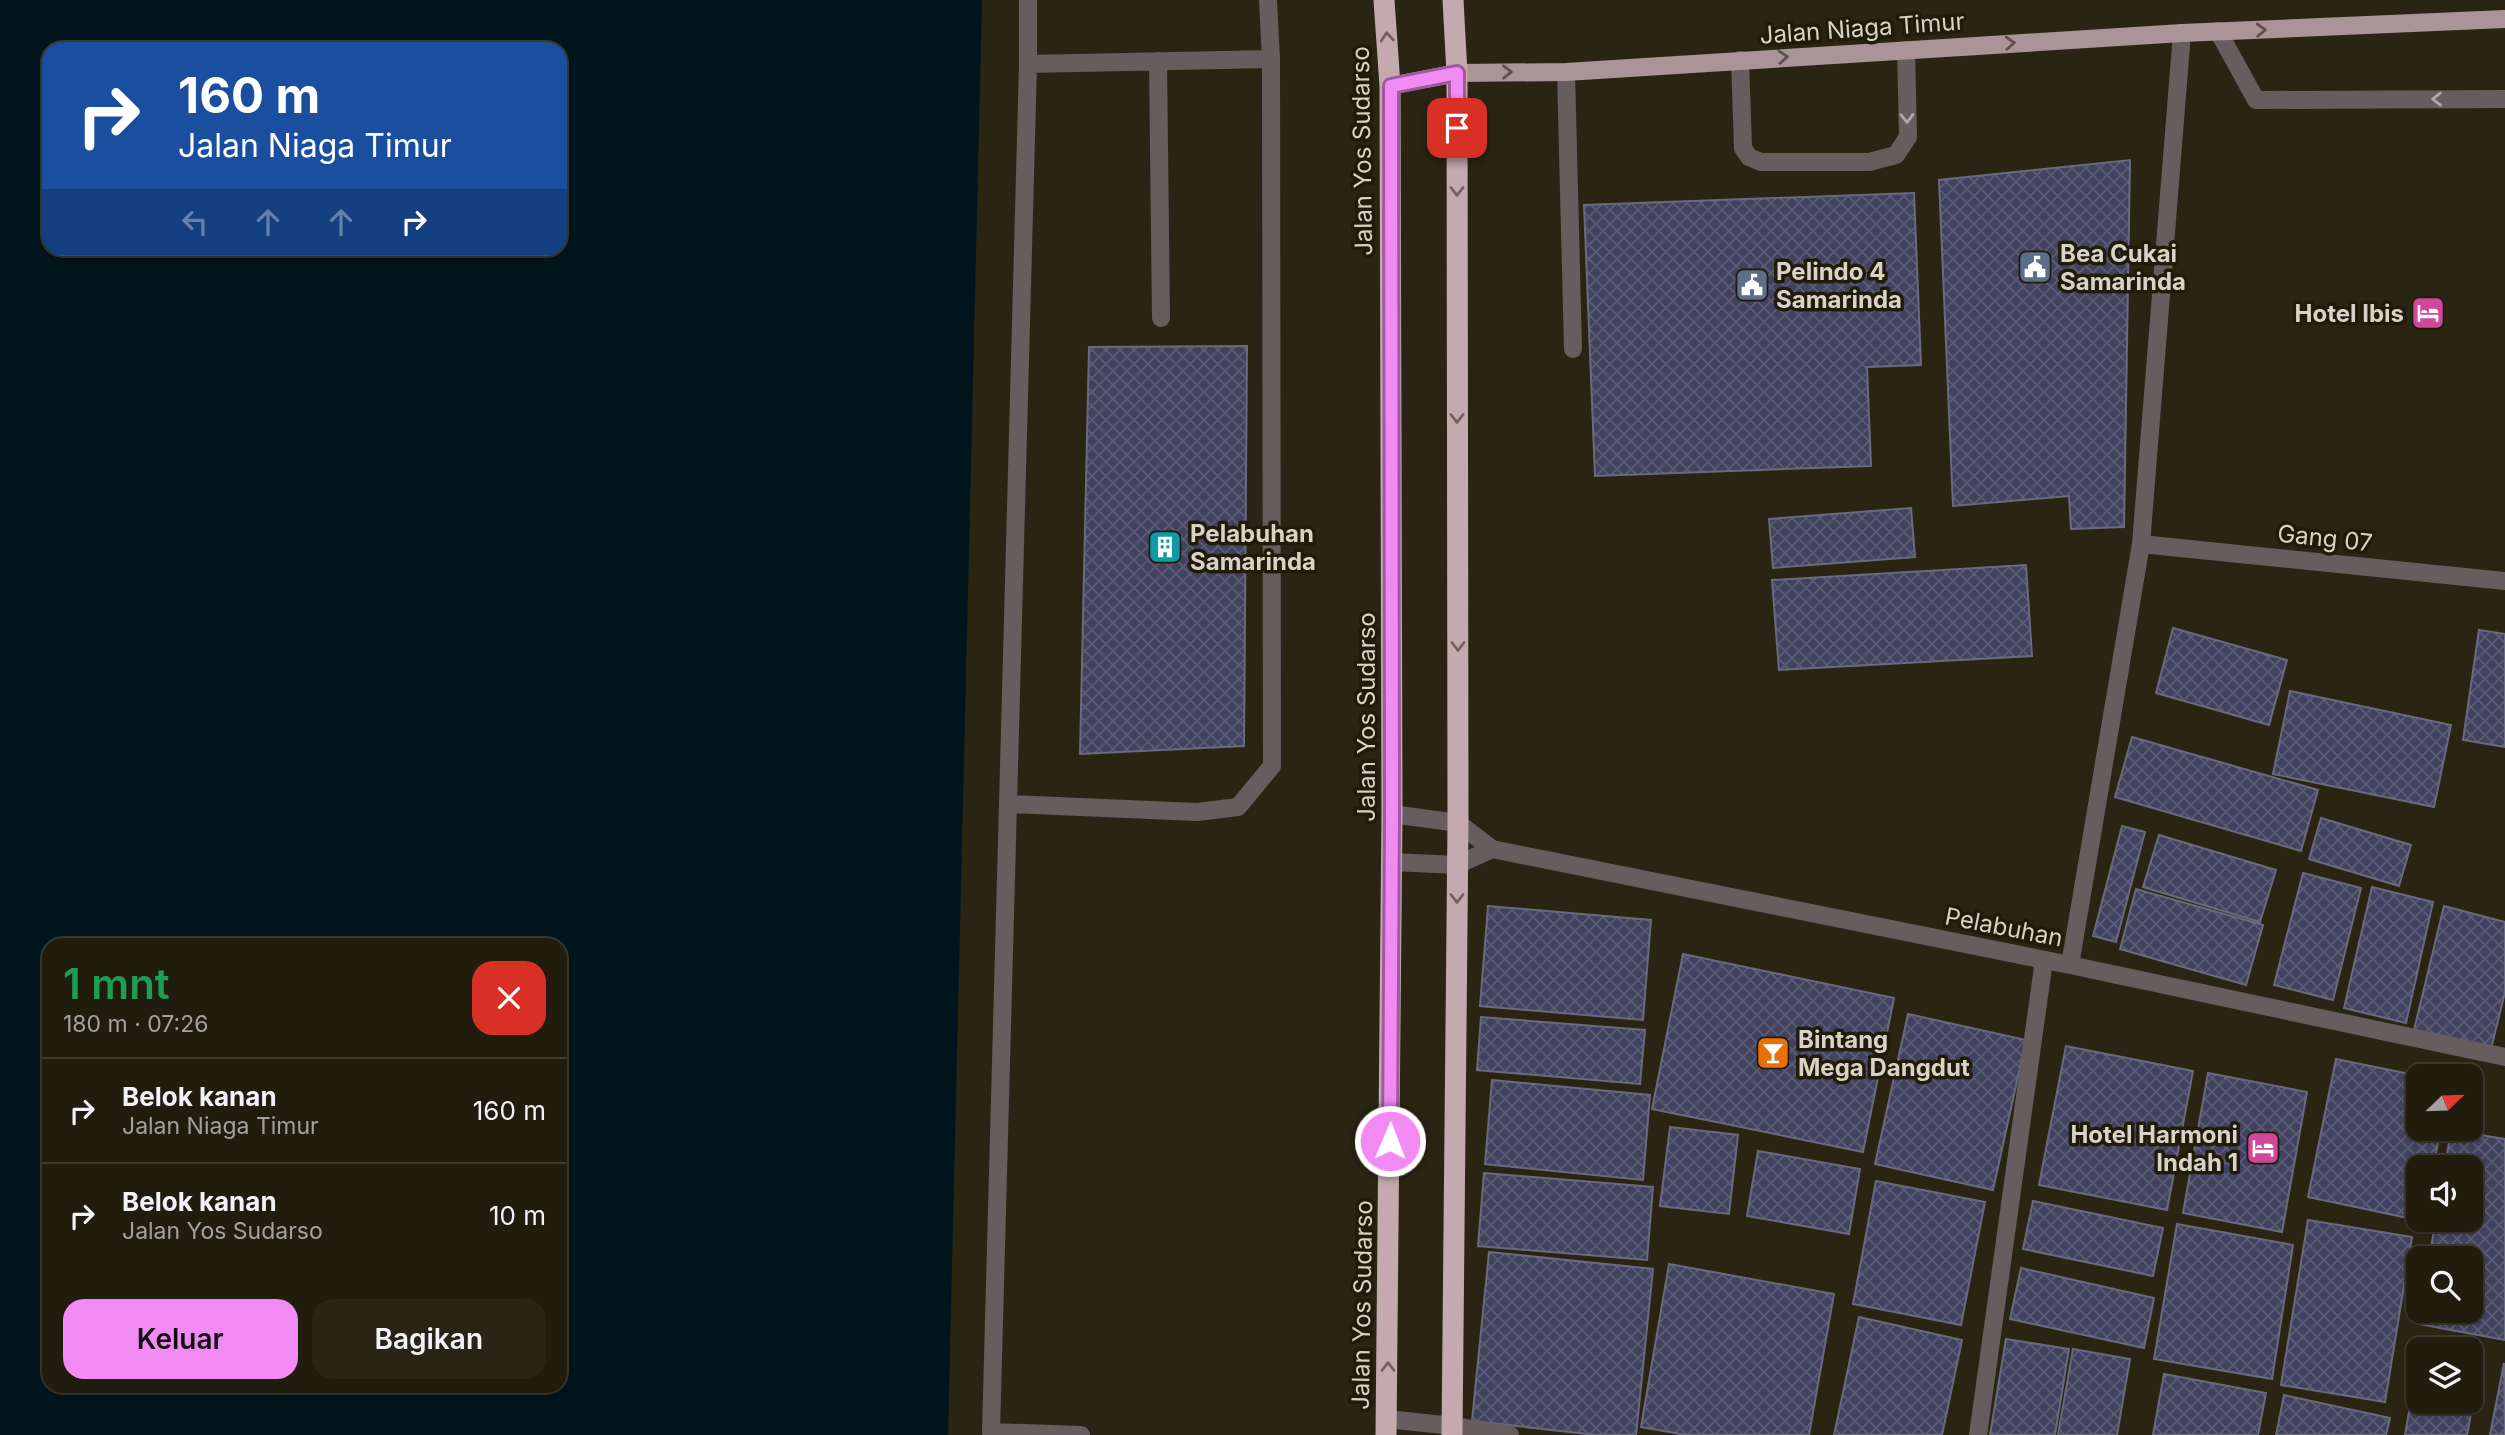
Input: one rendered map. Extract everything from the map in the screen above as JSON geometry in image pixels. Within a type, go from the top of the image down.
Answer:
[{"type":"highway","name":"Jalan Yos Sudarso","points":[[1385,0],[1391,86],[1392,862],[1387,1427]]},
{"type":"highway","points":[[1453,0],[1457,73],[1458,823],[1453,1430]]},
{"type":"main road","name":"Jalan Niaga Timur","points":[[1391,86],[1457,73],[1566,72],[2182,33],[2505,19]]},
{"type":"street","points":[[1028,0],[991,1434],[1081,1435]]},
{"type":"street","points":[[1008,804],[1197,812],[1238,807],[1272,766],[1268,0]]},
{"type":"street","points":[[2218,31],[2256,100],[2505,99]]},
{"type":"street","points":[[2070,965],[2141,544],[2182,33]]},
{"type":"street","points":[[1740,60],[1743,148],[1749,157],[1761,162],[1869,162],[1896,155],[1908,137],[1906,50]]},
{"type":"street","points":[[1028,64],[1270,60]]},
{"type":"street","points":[[1158,61],[1161,318]]},
{"type":"street","points":[[1566,72],[1573,349]]},
{"type":"street","name":"Gang 07","points":[[2141,544],[2505,580]]},
{"type":"street","name":"Pelabuhan","points":[[1392,814],[1458,823],[1492,849],[2070,965],[2505,1057]]},
{"type":"street","points":[[1392,862],[1457,865],[1492,849]]},
{"type":"street","points":[[1978,1435],[2044,961]]},
{"type":"street","points":[[1387,1427],[1510,1435]]},
{"type":"water","points":[[0,0],[982,0],[948,1435],[0,1435]]},
{"type":"building","name":"Bea Cukai Samarinda","points":[[2130,160],[2124,527],[2071,529],[2069,496],[1953,506],[1939,180]]},
{"type":"building","name":"Pelindo 4 Samarinda","points":[[1914,193],[1921,365],[1867,367],[1871,466],[1595,476],[1584,205]]},
{"type":"building","name":"Pelabuhan Samarinda","points":[[1247,346],[1244,746],[1080,754],[1089,347]]},
{"type":"building","points":[[1911,508],[1915,557],[1773,568],[1769,519]]},
{"type":"building","points":[[2026,565],[2032,656],[1779,670],[1772,580]]},
{"type":"building","points":[[2173,628],[2287,660],[2269,725],[2156,693]]},
{"type":"building","points":[[2479,630],[2505,634],[2505,747],[2463,740]]},
{"type":"building","points":[[2290,691],[2451,725],[2434,807],[2273,774]]},
{"type":"building","points":[[2132,737],[2318,790],[2301,851],[2115,797]]},
{"type":"building","points":[[2321,818],[2411,845],[2399,886],[2309,859]]},
{"type":"building","points":[[2122,826],[2145,832],[2116,942],[2093,936]]},
{"type":"building","points":[[2159,835],[2276,870],[2260,922],[2143,887]]},
{"type":"building","points":[[2303,873],[2361,888],[2333,1000],[2274,985]]},
{"type":"building","points":[[2372,887],[2433,902],[2406,1023],[2344,1008]]},
{"type":"building","points":[[2136,889],[2263,925],[2246,985],[2120,949]]},
{"type":"building","points":[[1488,906],[1651,920],[1643,1020],[1480,1006]]},
{"type":"building","points":[[2444,906],[2505,922],[2505,992],[2490,1053],[2413,1034]]},
{"type":"building","name":"Bintang Mega Dangdut","points":[[1683,954],[1894,998],[1863,1152],[1652,1109]]},
{"type":"building","points":[[1908,1014],[2026,1040],[1993,1190],[1875,1164]]},
{"type":"building","points":[[1481,1017],[1645,1030],[1640,1084],[1477,1070]]},
{"type":"building","points":[[2066,1046],[2193,1071],[2167,1210],[2039,1185]]},
{"type":"building","points":[[2336,1059],[2406,1073],[2406,1141],[2438,1141],[2436,1155],[2406,1155],[2406,1218],[2308,1197]]},
{"type":"building","points":[[2208,1073],[2307,1092],[2282,1232],[2183,1213]]},
{"type":"building","points":[[1492,1080],[1650,1095],[1643,1180],[1485,1164]]},
{"type":"building","points":[[1670,1127],[1738,1135],[1729,1214],[1660,1206]]},
{"type":"building","points":[[2483,1135],[2505,1139],[2505,1340],[2418,1324],[2483,1323],[2483,1246],[2431,1246],[2434,1232],[2483,1232],[2483,1155],[2447,1155],[2449,1141],[2483,1141]]},
{"type":"building","points":[[1758,1151],[1860,1169],[1849,1234],[1747,1216]]},
{"type":"building","points":[[1484,1173],[1653,1187],[1647,1260],[1478,1246]]},
{"type":"building","points":[[1876,1181],[1985,1202],[1961,1325],[1853,1304]]},
{"type":"building","points":[[2033,1201],[2163,1228],[2153,1276],[2023,1249]]},
{"type":"building","points":[[2308,1220],[2412,1237],[2411,1246],[2406,1246],[2406,1274],[2385,1402],[2281,1385]]},
{"type":"building","points":[[2177,1224],[2293,1245],[2272,1379],[2154,1359]]},
{"type":"building","points":[[1489,1252],[1653,1269],[1636,1435],[1596,1435],[1472,1421]]},
{"type":"building","points":[[1669,1264],[1834,1294],[1809,1435],[1686,1435],[1641,1427]]},
{"type":"building","points":[[2021,1268],[2154,1298],[2144,1348],[2010,1319]]},
{"type":"building","points":[[1859,1317],[1962,1340],[1942,1435],[1834,1435]]},
{"type":"building","points":[[2006,1339],[2069,1349],[2055,1435],[1990,1435]]},
{"type":"building","points":[[2073,1349],[2130,1359],[2117,1435],[2058,1435]]},
{"type":"building","points":[[2504,1363],[2505,1435],[2490,1435]]},
{"type":"building","points":[[2164,1374],[2266,1393],[2258,1435],[2153,1435]]},
{"type":"building","points":[[2284,1395],[2390,1418],[2386,1435],[2276,1435]]},
{"type":"building","points":[[2409,1414],[2471,1414],[2467,1435],[2405,1435]]},
{"type":"place","name":"Bea Cukai Samarinda","points":[[2035,267]]},
{"type":"place","name":"Pelindo 4 Samarinda","points":[[1752,285]]},
{"type":"place","name":"Hotel Ibis","points":[[2428,313]]},
{"type":"place","name":"Pelabuhan Samarinda","points":[[1165,547]]},
{"type":"place","name":"Bintang Mega Dangdut","points":[[1773,1053]]},
{"type":"place","name":"Hotel Harmoni Indah 1","points":[[2263,1148]]},
{"type":"route","points":[[1390,1141],[1391,86],[1457,73],[1457,128]]}]
